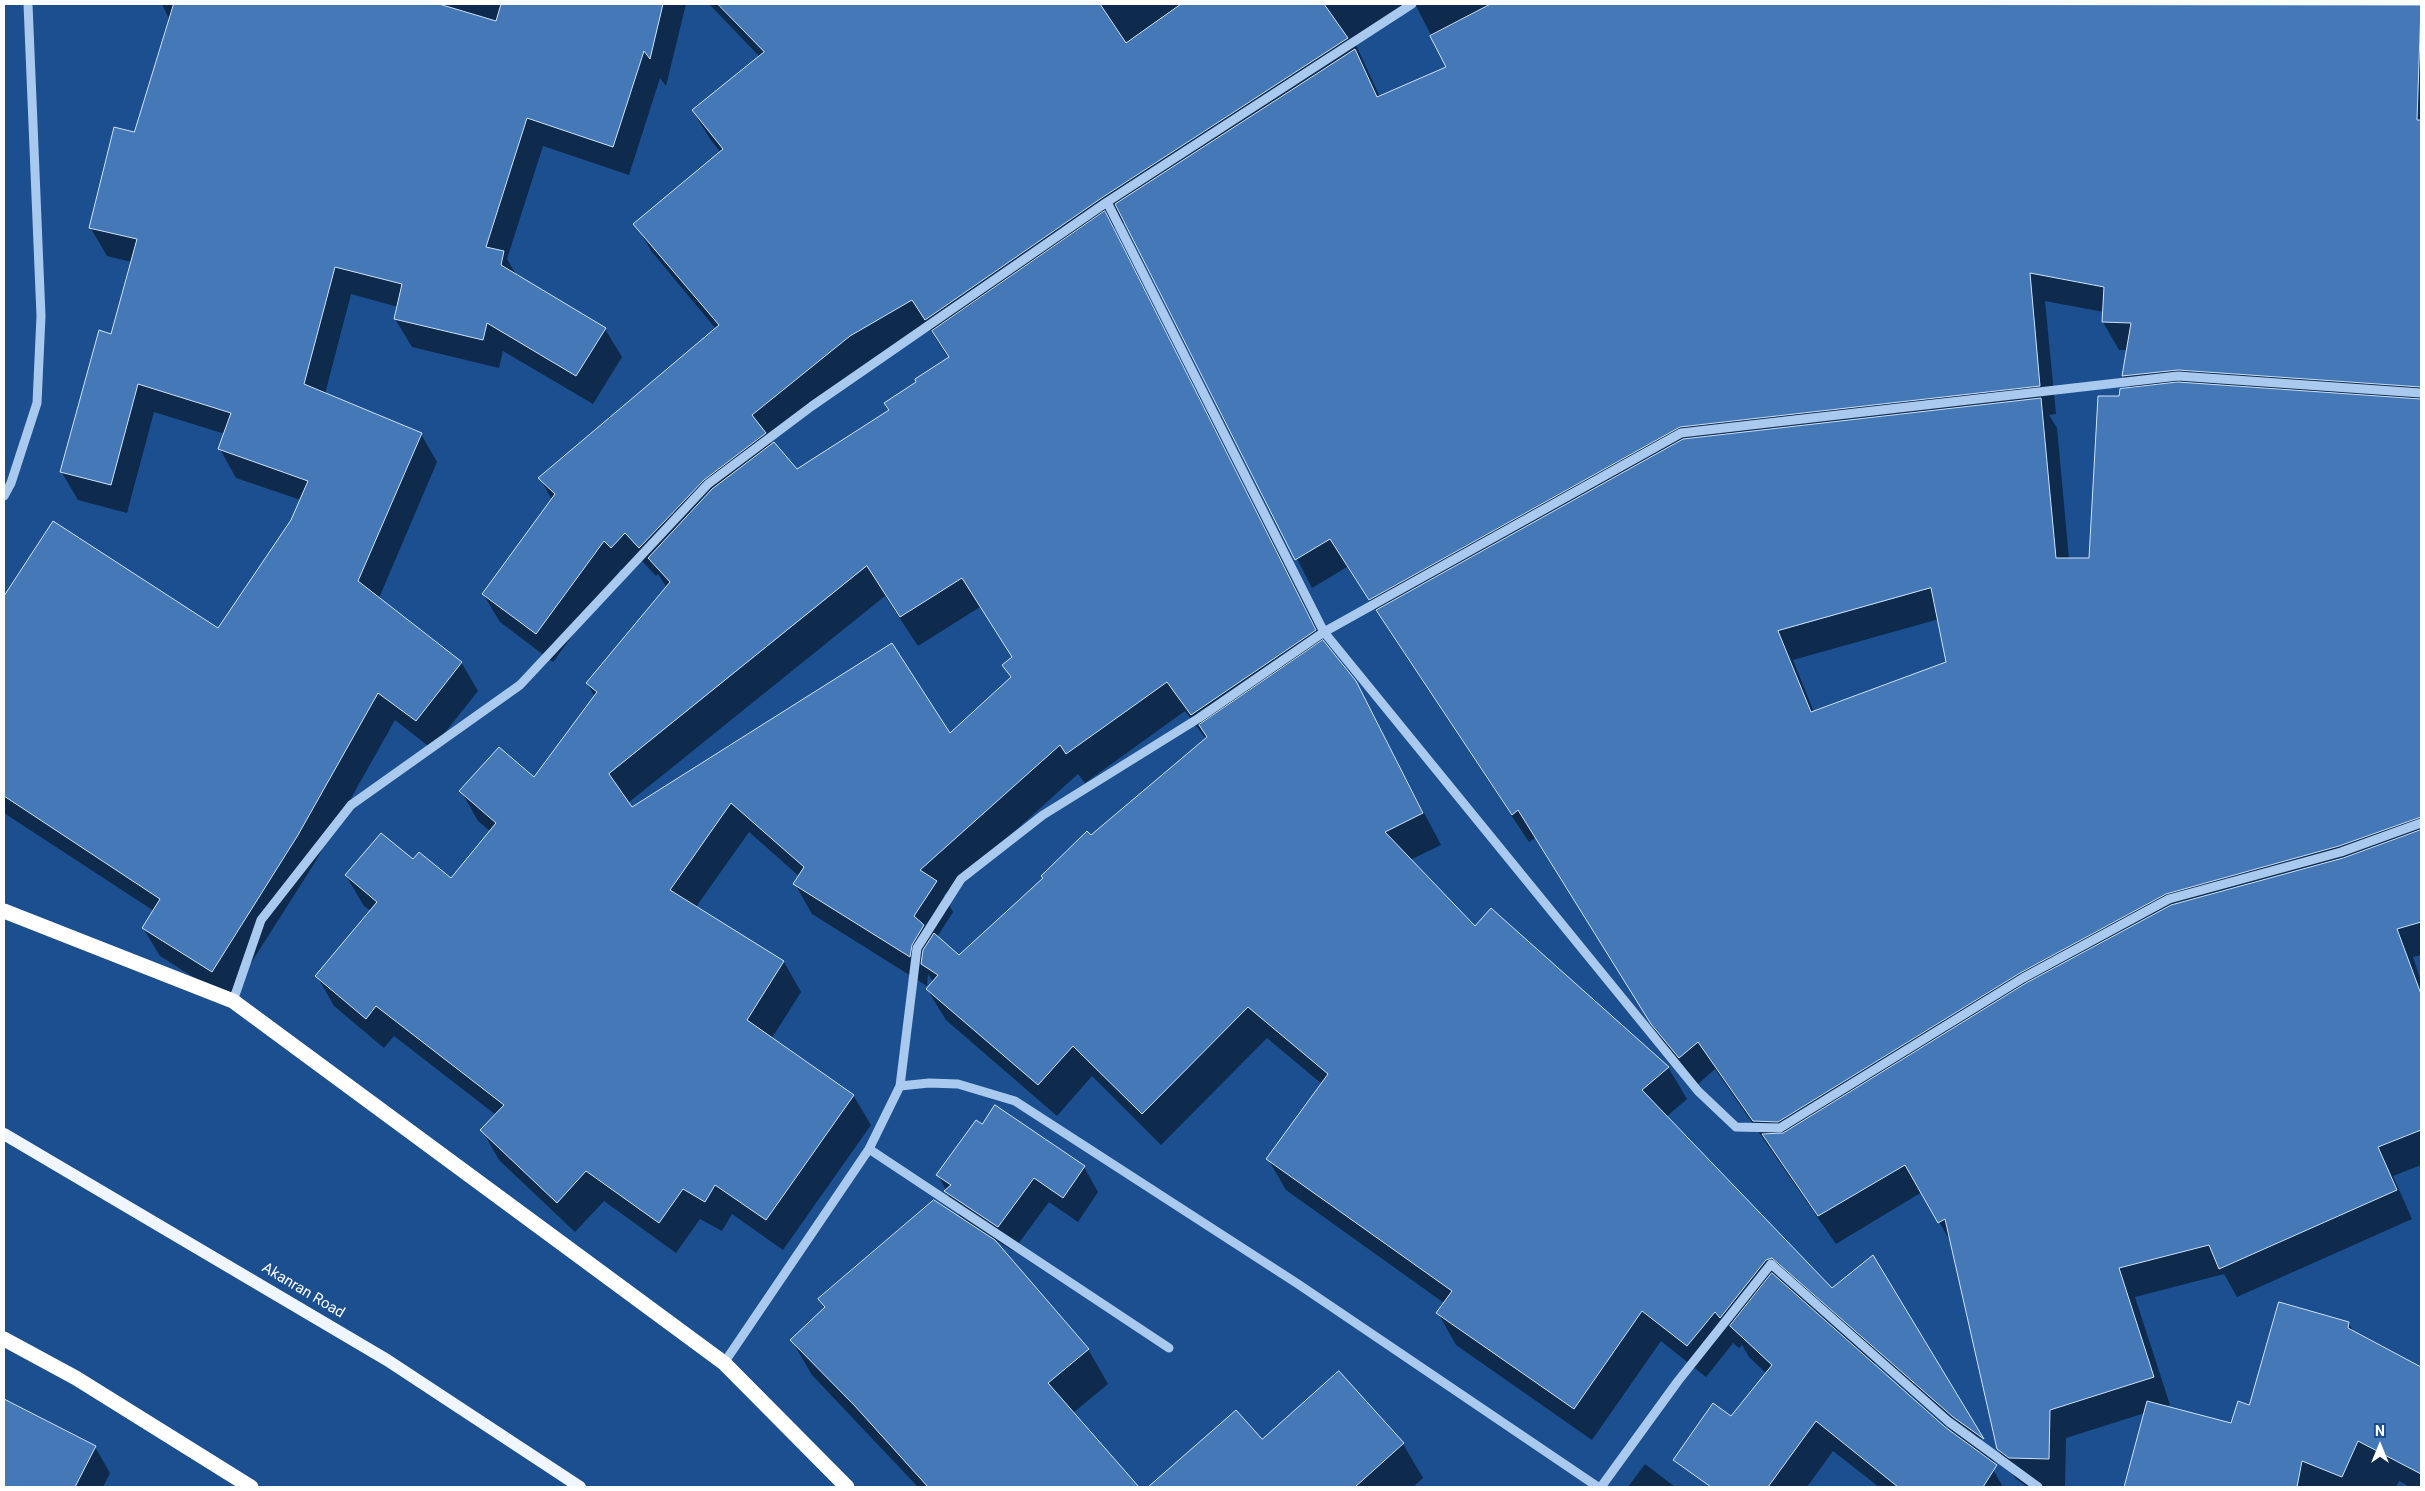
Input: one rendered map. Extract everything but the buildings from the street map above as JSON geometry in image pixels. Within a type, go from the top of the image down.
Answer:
[{"type":"highway","points":[[4,911],[233,1001],[724,1363],[847,1487]]},
{"type":"highway","points":[[4,1339],[76,1378],[251,1487]]},
{"type":"main road","name":"Akanran Road","points":[[4,1134],[386,1360],[580,1487]]},
{"type":"street","points":[[4,496],[11,483],[37,403],[41,316],[28,4]]},
{"type":"street","points":[[233,1001],[261,920],[351,806],[520,686],[708,484],[812,406],[1106,202],[1412,4]]},
{"type":"street","points":[[1106,202],[1324,632],[1698,1091],[1736,1126],[1780,1128],[2023,978],[2169,899],[2341,852],[2421,823]]},
{"type":"street","points":[[724,1363],[869,1149],[900,1086],[917,948],[962,879],[1043,815],[1199,718],[1324,632],[1681,433],[2178,376],[2421,393]]},
{"type":"street","points":[[900,1086],[929,1083],[958,1084],[1015,1101],[1298,1284],[1600,1487],[1678,1381],[1772,1264],[1949,1422],[2038,1487]]},
{"type":"street","points":[[869,1149],[1169,1348]]}]
